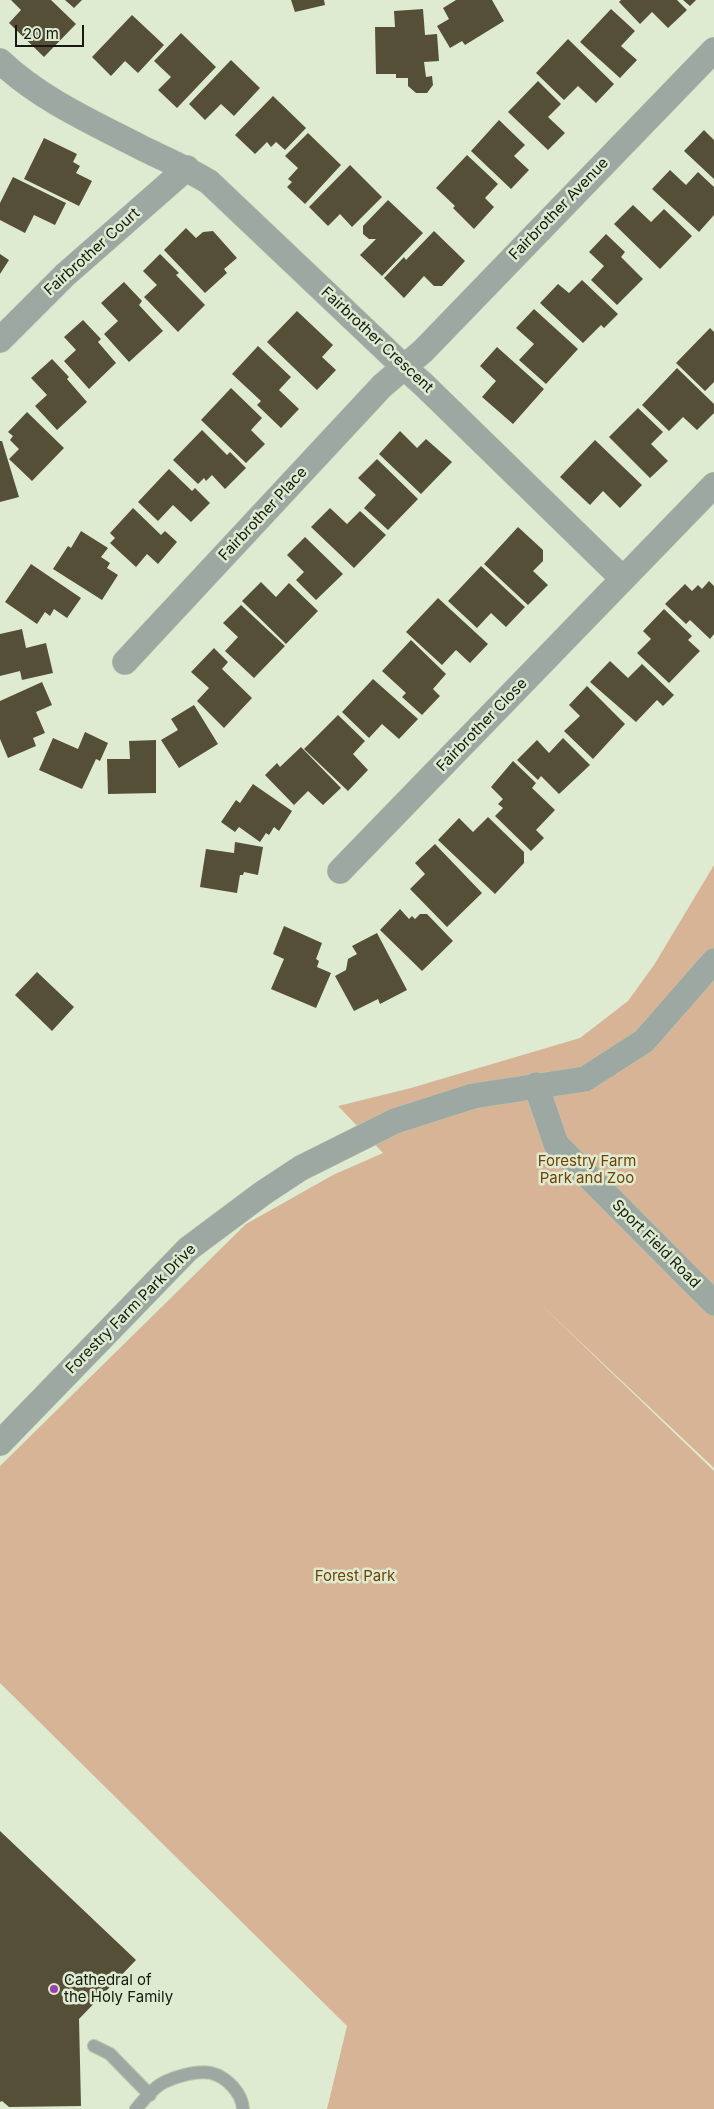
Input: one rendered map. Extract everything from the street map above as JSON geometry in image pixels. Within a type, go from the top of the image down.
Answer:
[{"type":"street","name":"Fairbrother Avenue","points":[[404,367],[423,351],[714,50]]},
{"type":"street","name":"Fairbrother Crescent","points":[[0,61],[14,74],[56,104],[187,168],[209,182],[424,385],[623,579]]},
{"type":"street","name":"Fairbrother Court","points":[[0,340],[65,275],[187,168]]},
{"type":"street","name":"Fairbrother Place","points":[[125,662],[375,393],[404,367]]},
{"type":"street","points":[[623,579],[714,485]]},
{"type":"street","name":"Fairbrother Close","points":[[340,871],[623,579]]},
{"type":"street","name":"Forestry Farm Park Drive","points":[[0,1443],[188,1249],[263,1193],[301,1168],[395,1121],[473,1096],[585,1079],[644,1041],[714,961]]},
{"type":"street","name":"Sport Field Road","points":[[536,1086],[556,1144],[714,1303]]},
{"type":"lane","points":[[94,2046],[110,2054],[150,2095]]},
{"type":"lane","points":[[136,2109],[160,2084],[189,2074],[210,2073],[228,2082],[238,2093],[243,2109]]},
{"type":"green space","name":"Forest Park","points":[[714,865],[714,1468],[537,1301],[714,1471],[714,2109],[327,2109],[347,2026],[0,1683],[0,1466],[246,1224],[333,1175],[383,1153],[338,1106],[411,1088],[580,1038],[628,1001],[654,965]]},
{"type":"building","points":[[11,0],[51,0],[76,24],[44,57],[9,23],[21,10]]},
{"type":"building","points":[[65,0],[82,0],[74,8]]},
{"type":"building","points":[[291,0],[324,0],[325,5],[295,12]]},
{"type":"building","points":[[456,0],[492,0],[504,21],[465,45],[462,41],[450,48],[437,26],[449,19],[443,8]]},
{"type":"building","points":[[621,0],[677,0],[687,10],[668,28],[652,12],[640,24],[619,2]]},
{"type":"building","points":[[683,0],[696,0],[690,6]]},
{"type":"building","points":[[423,9],[425,35],[437,34],[439,61],[424,62],[426,77],[432,76],[433,85],[427,93],[416,93],[408,86],[408,78],[396,78],[396,74],[376,74],[375,27],[395,27],[394,11]]},
{"type":"building","points":[[611,9],[635,31],[621,46],[637,60],[620,78],[580,42]]},
{"type":"building","points":[[132,15],[164,45],[138,73],[125,61],[111,76],[92,57]]},
{"type":"building","points":[[181,33],[216,67],[177,108],[158,90],[171,77],[154,61]]},
{"type":"building","points":[[568,39],[614,84],[596,103],[578,86],[564,100],[536,73]]},
{"type":"building","points":[[231,60],[260,88],[234,116],[221,104],[205,120],[189,104]]},
{"type":"building","points":[[538,81],[561,104],[548,117],[565,133],[548,150],[508,112]]},
{"type":"building","points":[[273,96],[306,128],[285,150],[276,142],[271,147],[267,142],[255,154],[235,135]]},
{"type":"building","points":[[499,120],[525,145],[514,156],[529,170],[511,189],[471,151]]},
{"type":"building","points":[[704,130],[714,140],[714,179],[684,151]]},
{"type":"building","points":[[308,133],[341,165],[305,204],[287,187],[292,182],[288,179],[298,168],[285,156]]},
{"type":"building","points":[[44,138],[77,154],[73,162],[80,166],[76,173],[92,181],[79,206],[24,179]]},
{"type":"building","points":[[467,155],[498,184],[485,198],[494,207],[474,229],[453,208],[455,206],[436,188]]},
{"type":"building","points":[[350,165],[382,197],[352,227],[340,214],[328,226],[309,207]]},
{"type":"building","points":[[670,170],[686,185],[698,172],[714,187],[714,215],[699,232],[652,189]]},
{"type":"building","points":[[13,177],[66,203],[55,225],[34,215],[25,233],[0,220],[0,203]]},
{"type":"building","points":[[388,200],[423,233],[382,276],[360,255],[376,239],[369,239],[363,234],[363,226]]},
{"type":"building","points":[[633,205],[651,222],[664,209],[692,236],[660,269],[614,224]]},
{"type":"building","points":[[186,228],[196,238],[203,232],[213,231],[237,258],[224,269],[227,273],[205,293],[164,250]]},
{"type":"building","points":[[434,231],[465,261],[442,286],[434,286],[424,276],[404,298],[384,278],[404,257],[406,260]]},
{"type":"building","points":[[606,234],[625,252],[621,257],[643,279],[617,305],[591,280],[604,266],[589,252]]},
{"type":"building","points":[[0,254],[9,260],[0,274]]},
{"type":"building","points":[[160,254],[179,273],[176,275],[205,305],[178,332],[144,297],[157,285],[143,271]]},
{"type":"building","points":[[582,280],[618,314],[604,328],[601,325],[583,343],[540,303],[558,284],[569,293]]},
{"type":"building","points":[[124,282],[142,301],[139,305],[163,331],[129,362],[104,334],[118,321],[101,303]]},
{"type":"building","points":[[534,309],[578,349],[546,384],[519,360],[534,344],[516,328]]},
{"type":"building","points":[[297,311],[333,345],[322,357],[336,370],[317,390],[267,342]]},
{"type":"building","points":[[83,320],[101,339],[98,342],[116,363],[89,389],[64,361],[76,350],[64,337]]},
{"type":"building","points":[[710,328],[714,332],[714,382],[705,391],[676,363]]},
{"type":"building","points":[[258,346],[291,377],[279,390],[299,409],[281,428],[257,405],[261,401],[232,374]]},
{"type":"building","points":[[497,347],[544,389],[513,424],[482,397],[496,381],[480,366]]},
{"type":"building","points":[[52,359],[69,377],[67,379],[87,402],[57,430],[35,406],[47,395],[31,378]]},
{"type":"building","points":[[677,368],[714,404],[714,413],[697,430],[683,417],[669,431],[642,405]]},
{"type":"building","points":[[231,388],[262,418],[251,430],[265,444],[246,463],[201,420]]},
{"type":"building","points":[[638,408],[663,432],[651,444],[668,461],[650,478],[609,437]]},
{"type":"building","points":[[27,412],[64,448],[32,481],[9,459],[19,449],[10,440],[13,436],[8,432]]},
{"type":"building","points":[[202,430],[227,455],[230,452],[246,468],[225,489],[212,475],[206,481],[204,478],[198,484],[173,460]]},
{"type":"building","points":[[400,431],[417,448],[426,439],[452,462],[421,494],[379,454]]},
{"type":"building","points":[[595,440],[642,485],[620,508],[603,491],[590,505],[560,477]]},
{"type":"building","points":[[0,441],[2,441],[19,497],[0,502]]},
{"type":"building","points":[[377,459],[418,499],[388,530],[364,508],[376,495],[358,478]]},
{"type":"building","points":[[169,469],[192,491],[195,488],[210,503],[191,522],[173,505],[158,521],[138,502]]},
{"type":"building","points":[[133,508],[161,535],[165,531],[177,542],[158,564],[147,554],[136,567],[110,543],[115,538],[110,533]]},
{"type":"building","points":[[330,508],[347,524],[360,511],[386,535],[354,568],[311,527]]},
{"type":"building","points":[[518,527],[543,550],[543,561],[533,571],[548,585],[528,605],[484,564]]},
{"type":"building","points":[[81,531],[108,548],[101,557],[110,563],[107,568],[118,575],[102,600],[53,569],[68,546],[71,548]]},
{"type":"building","points":[[305,537],[343,574],[316,600],[296,580],[304,572],[287,555]]},
{"type":"building","points":[[31,564],[81,598],[67,618],[54,609],[50,616],[45,612],[37,624],[5,602]]},
{"type":"building","points":[[481,566],[525,607],[506,627],[491,613],[477,628],[448,601]]},
{"type":"building","points":[[709,581],[714,586],[714,634],[710,639],[690,620],[686,624],[665,604],[685,584],[692,591],[698,585],[702,589]]},
{"type":"building","points":[[261,582],[276,597],[289,583],[318,611],[286,644],[242,601]]},
{"type":"building","points":[[438,598],[488,644],[470,663],[456,650],[442,665],[406,632]]},
{"type":"building","points":[[241,605],[285,646],[254,678],[225,651],[238,637],[223,623]]},
{"type":"building","points":[[664,609],[692,636],[688,640],[700,651],[669,683],[637,653],[651,639],[643,631]]},
{"type":"building","points":[[22,629],[26,648],[46,643],[53,673],[22,680],[20,671],[0,676],[0,634]]},
{"type":"building","points":[[411,640],[446,674],[433,689],[440,696],[422,715],[402,697],[406,693],[382,671]]},
{"type":"building","points":[[214,648],[228,662],[222,669],[252,698],[224,728],[197,701],[209,688],[191,672]]},
{"type":"building","points":[[610,661],[628,678],[642,664],[674,695],[663,706],[657,700],[636,722],[590,682]]},
{"type":"building","points":[[373,679],[418,719],[399,739],[382,724],[369,738],[342,712]]},
{"type":"building","points":[[42,682],[52,705],[36,712],[45,733],[33,738],[36,746],[8,758],[0,739],[0,701]]},
{"type":"building","points":[[587,686],[625,724],[593,759],[564,731],[580,716],[569,705]]},
{"type":"building","points":[[194,705],[218,744],[179,768],[161,740],[178,730],[171,719]]},
{"type":"building","points":[[338,715],[365,741],[353,754],[368,770],[348,791],[304,749]]},
{"type":"building","points":[[85,732],[108,743],[100,761],[96,759],[82,789],[39,770],[53,738],[78,749]]},
{"type":"building","points":[[563,738],[590,765],[559,794],[541,776],[538,780],[517,760],[537,740],[549,753]]},
{"type":"building","points":[[156,740],[156,793],[108,794],[107,759],[130,759],[129,741]]},
{"type":"building","points":[[301,747],[341,788],[323,805],[308,791],[294,805],[265,775],[277,763],[280,767]]},
{"type":"building","points":[[513,761],[536,783],[532,788],[555,810],[536,830],[544,838],[531,851],[495,816],[503,808],[498,804],[503,799],[491,787]]},
{"type":"building","points":[[253,784],[292,811],[279,831],[274,827],[269,835],[266,833],[260,842],[239,827],[235,832],[221,822],[236,800],[240,803]]},
{"type":"building","points":[[488,817],[524,852],[524,863],[495,894],[438,840],[459,818],[473,832]]},
{"type":"building","points":[[235,842],[263,847],[258,875],[244,872],[243,875],[240,875],[237,893],[200,887],[206,849],[234,853]]},
{"type":"building","points":[[435,844],[482,893],[447,927],[410,889],[425,874],[415,863]]},
{"type":"building","points":[[400,909],[409,919],[412,916],[415,919],[420,914],[427,914],[453,941],[422,971],[380,930]]},
{"type":"building","points":[[284,926],[322,943],[316,959],[319,961],[317,967],[331,973],[316,1008],[271,989],[284,959],[273,954]]},
{"type":"building","points":[[377,933],[407,990],[380,1004],[378,999],[354,1011],[335,976],[346,970],[348,959],[357,954],[352,946]]},
{"type":"building","points":[[37,972],[74,1007],[52,1031],[15,995]]},
{"type":"building","name":"Cathedral of the Holy Family","points":[[0,1831],[136,1960],[79,2019],[81,2106],[9,2107],[2,2101],[0,2102]]},
{"type":"place","name":"Cathedral of the Holy Family","points":[[54,1989]]},
{"type":"park label","name":"Forestry Farm Park and Zoo","points":[[587,1170]]}]
